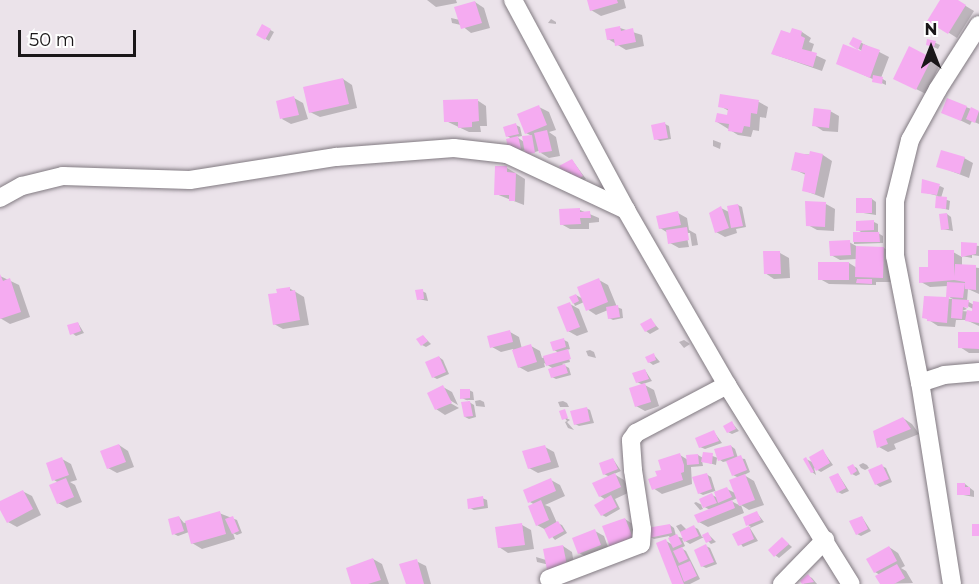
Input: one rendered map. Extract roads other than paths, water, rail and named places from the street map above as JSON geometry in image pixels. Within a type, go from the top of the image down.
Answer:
[{"type":"street","points":[[513,0],[626,210],[727,385],[851,584]]},
{"type":"street","points":[[952,584],[920,382],[895,256],[896,201],[910,140],[938,89],[979,25]]},
{"type":"street","points":[[0,198],[22,186],[63,176],[190,180],[336,157],[454,148],[507,154],[626,210]]},
{"type":"street","points":[[920,382],[944,375],[979,372]]},
{"type":"street","points":[[549,579],[641,544],[642,529],[631,440],[636,433],[727,385]]},
{"type":"street","points":[[782,584],[825,540]]}]
